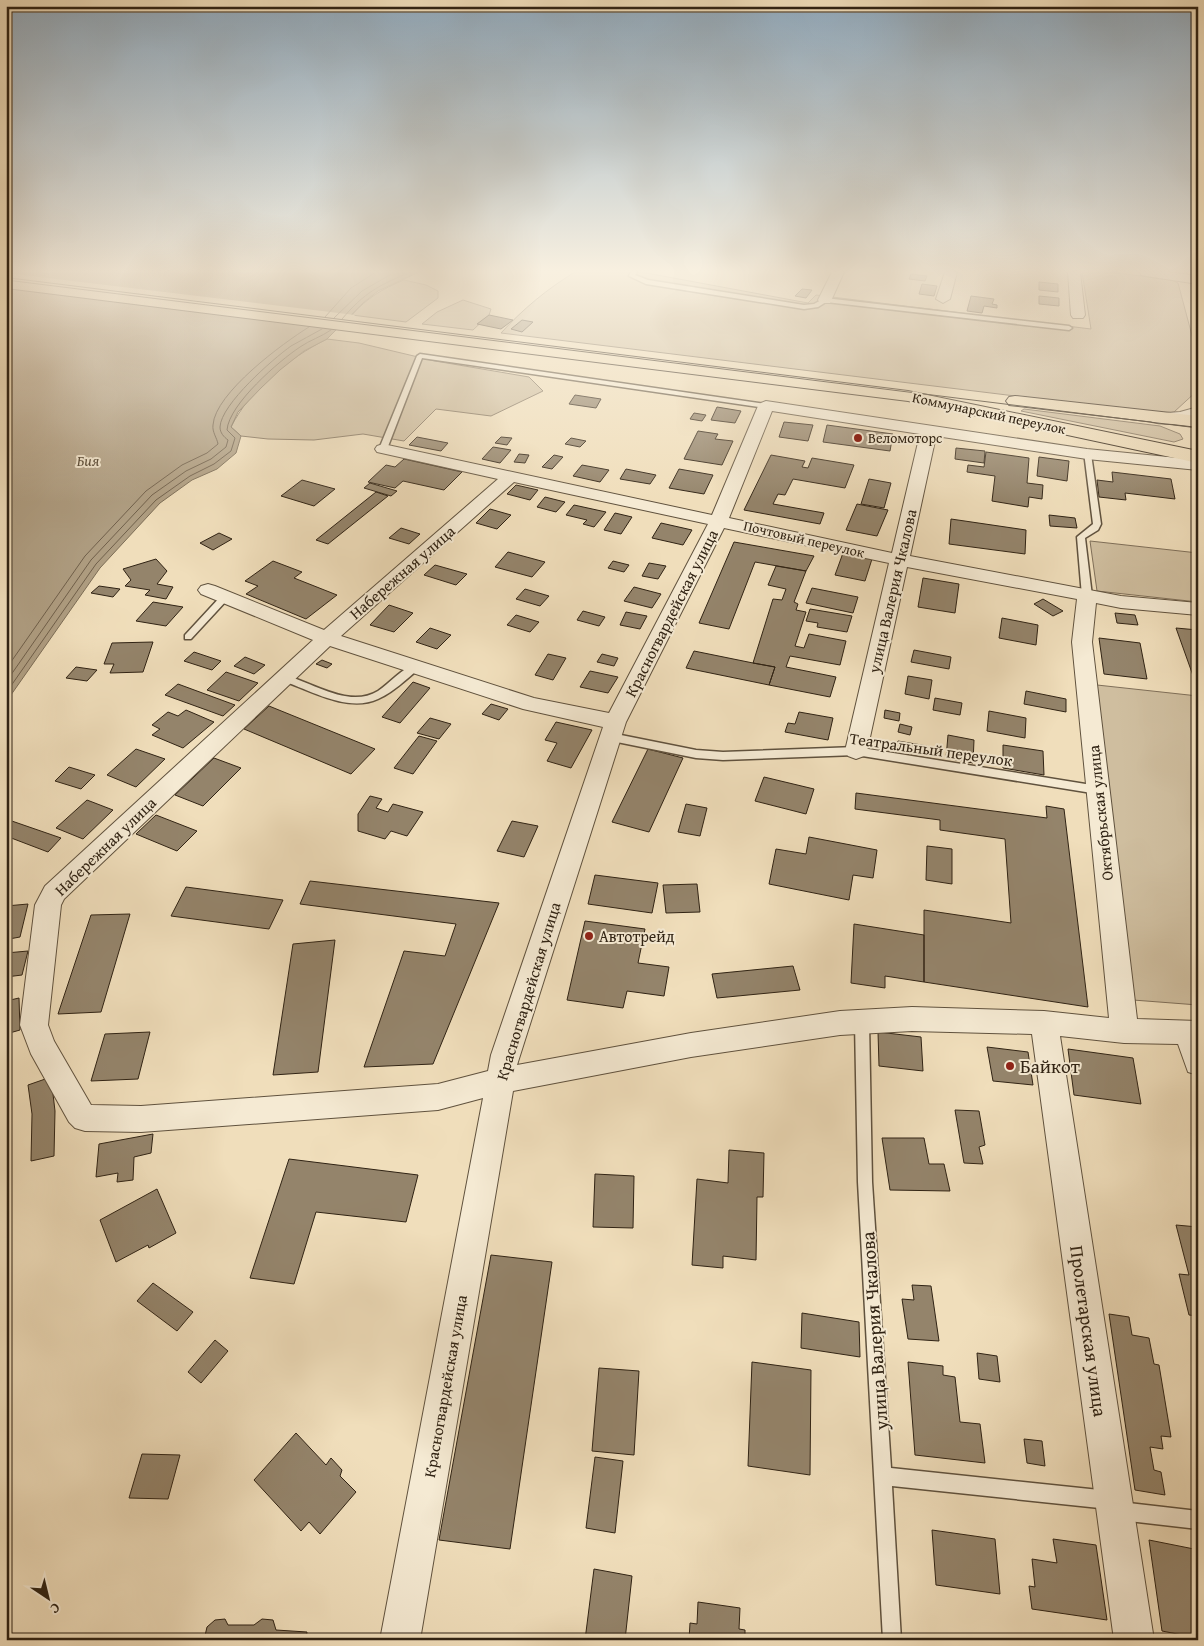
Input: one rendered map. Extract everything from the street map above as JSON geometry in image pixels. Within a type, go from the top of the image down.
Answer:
[{"type":"main road","name":"Коммунарский переулок","points":[[557,349],[830,383],[1198,422]]},
{"type":"main road","name":"Коммунарский переулок","points":[[830,383],[926,399],[1198,457]]},
{"type":"street","points":[[766,406],[1087,454],[1198,466]]},
{"type":"street","name":"Красногвардейская улица","points":[[400,1640],[505,1055],[613,729],[719,520],[766,406]]},
{"type":"street","points":[[1158,418],[1181,417],[1198,412]]},
{"type":"street","name":"улица Валерия Чкалова","points":[[856,751],[929,430]]},
{"type":"street","name":"Почтовый переулок","points":[[383,449],[509,478],[719,520],[899,560],[1121,602],[1198,609]]},
{"type":"street","name":"Набережная улица","points":[[509,478],[327,638],[54,893],[48,904],[34,1025],[41,1045],[79,1113],[85,1118],[140,1119],[438,1097],[500,1081],[690,1045],[840,1023],[912,1019],[1044,1023],[1124,1031],[1193,1033]]},
{"type":"street","points":[[216,594],[327,638],[613,729]]},
{"type":"street","name":"Октябрьская улица","points":[[1087,596],[1082,642],[1124,1031]]},
{"type":"street","name":"Пролетарская улица","points":[[1044,1023],[1134,1640]]},
{"type":"street","points":[[1193,1033],[1198,1063]]},
{"type":"lane","points":[[383,449],[420,356],[766,406]]},
{"type":"lane","points":[[1087,454],[1097,524],[1095,528],[1082,537],[1087,596]]},
{"type":"lane","points":[[188,637],[216,594]]},
{"type":"lane","points":[[284,678],[340,698],[361,702],[378,695],[416,667]]},
{"type":"lane","name":"Театральный переулок","points":[[613,729],[696,754],[723,756],[856,751],[1098,790]]},
{"type":"lane","name":"улица Валерия Чкалова","points":[[862,1022],[865,1182],[892,1640]]},
{"type":"lane","points":[[883,1476],[1114,1506],[1198,1520]]},
{"type":"shaded area","points":[[310,349],[384,349],[435,361],[529,377],[543,391],[491,416],[436,409],[404,441],[363,434],[314,440],[268,439],[241,436],[231,427],[239,413],[260,387],[299,355]]},
{"type":"shaded area","points":[[630,349],[1196,349],[1198,358],[1198,390],[1174,412],[1162,414]]},
{"type":"shaded area","points":[[1024,409],[1160,426],[1180,434],[1183,439],[1174,442],[1021,411]]},
{"type":"shaded area","points":[[1090,541],[1198,553],[1198,602],[1097,591]]},
{"type":"shaded area","points":[[1097,685],[1198,696],[1198,1005],[1133,1000]]},
{"type":"water","name":"Бия","points":[[6,349],[308,349],[280,370],[238,412],[231,427],[241,436],[236,453],[217,469],[192,480],[160,503],[100,568],[6,702]]},
{"type":"building","points":[[575,395],[601,399],[596,408],[569,404]]},
{"type":"building","points":[[717,407],[741,411],[735,423],[711,420]]},
{"type":"building","points":[[694,413],[706,415],[702,421],[690,419]]},
{"type":"building","points":[[784,422],[813,425],[808,441],[779,437]]},
{"type":"building","name":"Веломоторс","points":[[827,425],[893,434],[890,451],[823,442]]},
{"type":"building","points":[[698,431],[718,434],[715,439],[733,441],[722,465],[684,459]]},
{"type":"building","points":[[417,437],[448,443],[441,451],[409,445]]},
{"type":"building","points":[[501,437],[512,438],[507,445],[495,443]]},
{"type":"building","points":[[571,438],[586,441],[580,447],[565,444]]},
{"type":"building","points":[[493,447],[511,450],[500,463],[482,459]]},
{"type":"building","points":[[956,448],[985,451],[984,463],[955,459]]},
{"type":"building","points":[[986,452],[1029,458],[1027,483],[1043,485],[1042,499],[1029,497],[1028,507],[992,501],[995,476],[967,472],[968,465],[984,467]]},
{"type":"building","points":[[519,454],[529,455],[525,463],[514,462]]},
{"type":"building","points":[[554,455],[563,457],[552,469],[542,467]]},
{"type":"building","points":[[771,455],[805,461],[802,467],[808,468],[812,458],[854,465],[845,488],[793,479],[785,495],[778,494],[773,504],[824,513],[820,524],[744,510]]},
{"type":"building","points":[[1039,457],[1069,461],[1067,481],[1037,476]]},
{"type":"building","points":[[404,459],[462,472],[444,490],[403,481],[395,488],[368,482],[386,465],[395,467]]},
{"type":"building","points":[[582,465],[609,470],[600,482],[573,476]]},
{"type":"building","points":[[626,469],[656,475],[650,484],[620,479]]},
{"type":"building","points":[[679,469],[713,475],[704,494],[669,488]]},
{"type":"building","points":[[1112,472],[1171,479],[1175,499],[1125,493],[1126,500],[1099,497],[1097,480],[1113,482]]},
{"type":"building","points":[[869,479],[891,483],[884,508],[861,504]]},
{"type":"building","points":[[302,480],[335,489],[314,506],[281,496]]},
{"type":"building","points":[[370,483],[397,491],[391,496],[364,488]]},
{"type":"building","points":[[516,485],[538,490],[530,500],[507,494]]},
{"type":"building","points":[[376,492],[388,496],[328,544],[316,540]]},
{"type":"building","points":[[545,497],[565,502],[556,512],[537,507]]},
{"type":"building","points":[[857,504],[888,510],[877,536],[846,530]]},
{"type":"building","points":[[574,505],[606,512],[594,527],[583,524],[587,520],[566,515]]},
{"type":"building","points":[[490,509],[511,515],[497,529],[476,523]]},
{"type":"building","points":[[615,513],[632,517],[621,534],[604,530]]},
{"type":"building","points":[[1049,515],[1075,518],[1077,528],[1050,526]]},
{"type":"building","points":[[951,519],[1026,530],[1025,554],[949,544]]},
{"type":"building","points":[[661,523],[692,530],[683,545],[652,538]]},
{"type":"building","points":[[401,528],[420,534],[409,544],[389,538]]},
{"type":"building","points":[[219,533],[232,539],[213,550],[200,543]]},
{"type":"building","points":[[734,542],[814,556],[806,571],[755,562],[729,629],[699,623]]},
{"type":"building","points":[[508,552],[545,562],[532,577],[495,567]]},
{"type":"building","points":[[843,553],[872,559],[865,581],[835,575]]},
{"type":"building","points":[[156,559],[167,571],[157,584],[173,587],[166,599],[145,595],[150,590],[125,586],[131,580],[123,569]]},
{"type":"building","points":[[273,561],[302,572],[294,578],[337,595],[306,619],[246,594],[258,586],[245,581]]},
{"type":"building","points":[[613,561],[629,565],[624,572],[608,568]]},
{"type":"building","points":[[649,563],[666,566],[658,579],[642,576]]},
{"type":"building","points":[[435,565],[467,574],[456,585],[424,575]]},
{"type":"building","points":[[776,566],[806,571],[794,602],[798,604],[796,610],[806,612],[795,646],[804,648],[809,634],[846,641],[840,665],[790,656],[786,667],[836,677],[830,697],[769,685],[775,667],[753,663],[773,599],[782,600],[786,589],[768,585]]},
{"type":"building","points":[[923,578],[959,584],[955,613],[918,607]]},
{"type":"building","points":[[99,586],[120,589],[113,597],[91,593]]},
{"type":"building","points":[[634,587],[661,594],[652,608],[624,601]]},
{"type":"building","points":[[812,588],[858,597],[853,613],[806,603]]},
{"type":"building","points":[[525,589],[549,596],[540,606],[516,599]]},
{"type":"building","points":[[1043,599],[1063,611],[1053,616],[1034,604]]},
{"type":"building","points":[[153,602],[183,607],[166,626],[136,621]]},
{"type":"building","points":[[389,605],[413,613],[394,632],[370,625]]},
{"type":"building","points":[[810,609],[852,616],[847,632],[817,627],[818,623],[806,621]]},
{"type":"building","points":[[583,611],[605,617],[599,626],[577,620]]},
{"type":"building","points":[[626,612],[647,616],[640,629],[620,625]]},
{"type":"building","points":[[1115,613],[1135,615],[1138,625],[1117,623]]},
{"type":"building","points":[[516,615],[539,622],[530,632],[507,625]]},
{"type":"building","points":[[1002,618],[1038,625],[1036,645],[999,638]]},
{"type":"building","points":[[430,628],[451,635],[437,649],[416,642]]},
{"type":"building","points":[[1176,628],[1198,630],[1198,685],[1196,684]]},
{"type":"building","points":[[1099,638],[1140,643],[1147,679],[1104,674]]},
{"type":"building","points":[[153,642],[143,672],[110,673],[114,664],[104,664],[112,643]]},
{"type":"building","points":[[914,650],[951,657],[949,669],[911,662]]},
{"type":"building","points":[[694,651],[775,667],[769,685],[686,668]]},
{"type":"building","points":[[194,652],[221,661],[212,670],[184,661]]},
{"type":"building","points":[[548,654],[566,658],[553,680],[535,675]]},
{"type":"building","points":[[602,654],[618,658],[614,666],[597,662]]},
{"type":"building","points":[[245,657],[265,665],[254,674],[234,666]]},
{"type":"building","points":[[322,660],[332,664],[327,668],[316,664]]},
{"type":"building","points":[[76,667],[97,670],[87,681],[66,678]]},
{"type":"building","points":[[590,671],[618,677],[608,693],[580,687]]},
{"type":"building","points":[[226,672],[258,683],[239,701],[207,690]]},
{"type":"building","points":[[908,676],[932,680],[929,699],[905,694]]},
{"type":"building","points":[[413,682],[430,688],[400,723],[382,717]]},
{"type":"building","points":[[178,684],[235,705],[223,716],[165,695]]},
{"type":"building","points":[[1026,691],[1066,699],[1066,712],[1024,704]]},
{"type":"building","points":[[935,698],[962,703],[960,715],[933,710]]},
{"type":"building","points":[[491,704],[508,709],[499,720],[482,714]]},
{"type":"building","points":[[269,706],[375,749],[351,774],[244,729]]},
{"type":"building","points":[[186,710],[214,722],[183,748],[152,735],[160,729],[152,725],[168,712],[178,716]]},
{"type":"building","points":[[885,710],[900,713],[899,721],[884,718]]},
{"type":"building","points":[[989,711],[1026,718],[1025,738],[987,731]]},
{"type":"building","points":[[799,712],[833,718],[828,740],[785,732],[788,723],[795,724]]},
{"type":"building","points":[[430,718],[451,724],[439,739],[417,733]]},
{"type":"building","points":[[556,722],[592,730],[571,768],[547,761],[557,743],[545,740]]},
{"type":"building","points":[[900,724],[912,727],[910,735],[898,732]]},
{"type":"building","points":[[948,735],[974,740],[973,763],[946,758]]},
{"type":"building","points":[[419,736],[437,741],[413,774],[394,768]]},
{"type":"building","points":[[898,741],[927,746],[926,755],[897,750]]},
{"type":"building","points":[[1003,745],[1043,751],[1044,775],[1003,768]]},
{"type":"building","points":[[136,749],[165,759],[136,787],[107,775]]},
{"type":"building","points":[[648,749],[683,758],[649,832],[612,822]]},
{"type":"building","points":[[214,758],[241,768],[203,806],[175,795]]},
{"type":"building","points":[[69,767],[95,775],[81,789],[55,781]]},
{"type":"building","points":[[764,777],[814,789],[806,814],[755,801]]},
{"type":"building","points":[[856,793],[1047,818],[1046,806],[1064,809],[1088,1007],[924,982],[924,910],[1011,923],[1005,839],[940,830],[940,820],[855,809]]},
{"type":"building","points":[[370,796],[382,799],[376,808],[388,812],[393,804],[423,812],[407,836],[391,831],[385,839],[358,831],[358,814]]},
{"type":"building","points":[[87,800],[113,810],[83,839],[56,828]]},
{"type":"building","points":[[686,804],[707,808],[700,836],[678,832]]},
{"type":"building","points":[[156,815],[197,831],[177,851],[136,834]]},
{"type":"building","points":[[6,819],[61,838],[48,852],[6,836]]},
{"type":"building","points":[[512,821],[538,826],[524,857],[497,851]]},
{"type":"building","points":[[809,837],[877,850],[873,878],[853,875],[849,900],[769,884],[776,849],[806,854]]},
{"type":"building","points":[[927,846],[952,849],[952,884],[926,880]]},
{"type":"building","points":[[595,875],[658,883],[652,913],[588,904]]},
{"type":"building","points":[[310,881],[499,903],[433,1064],[364,1067],[404,951],[445,956],[456,924],[300,904]]},
{"type":"building","points":[[697,884],[700,912],[666,913],[663,885]]},
{"type":"building","points":[[186,887],[283,900],[269,929],[171,916]]},
{"type":"building","points":[[28,904],[20,937],[9,939],[6,948],[6,906]]},
{"type":"building","points":[[130,914],[101,1012],[58,1014],[91,915]]},
{"type":"building","points":[[585,921],[645,929],[638,963],[669,967],[664,996],[627,991],[623,1008],[567,1000]]},
{"type":"building","points":[[854,924],[924,935],[924,982],[885,976],[885,988],[851,983]]},
{"type":"building","points":[[335,940],[318,1072],[273,1075],[293,944]]},
{"type":"building","points":[[28,951],[22,975],[6,977],[6,953]]},
{"type":"building","points":[[793,966],[800,990],[717,998],[712,974]]},
{"type":"building","points":[[19,998],[20,1030],[6,1034],[6,1001]]},
{"type":"building","points":[[150,1032],[138,1079],[91,1081],[105,1034]]},
{"type":"building","points":[[878,1032],[921,1037],[923,1071],[879,1066]]},
{"type":"building","name":"Байкот","points":[[987,1047],[1028,1052],[1033,1085],[993,1081]]},
{"type":"building","points":[[1068,1049],[1133,1058],[1141,1104],[1074,1095]]},
{"type":"building","points":[[51,1077],[55,1111],[54,1156],[31,1161],[32,1114],[28,1085]]},
{"type":"building","points":[[955,1110],[979,1111],[985,1145],[979,1147],[983,1164],[964,1163]]},
{"type":"building","points":[[153,1134],[151,1153],[134,1157],[133,1180],[117,1182],[118,1173],[96,1177],[99,1144]]},
{"type":"building","points":[[882,1138],[924,1138],[929,1164],[944,1164],[950,1191],[890,1190]]},
{"type":"building","points":[[729,1150],[764,1153],[763,1197],[757,1197],[756,1260],[723,1256],[723,1268],[692,1265],[697,1179],[728,1183]]},
{"type":"building","points":[[289,1159],[418,1175],[406,1222],[316,1212],[294,1284],[250,1278]]},
{"type":"building","points":[[595,1174],[634,1176],[633,1228],[593,1227]]},
{"type":"building","points":[[157,1189],[176,1233],[149,1248],[148,1245],[116,1262],[100,1220]]},
{"type":"building","points":[[1176,1225],[1198,1227],[1198,1316],[1189,1315],[1179,1274],[1189,1275]]},
{"type":"building","points":[[491,1255],[552,1262],[510,1549],[439,1540]]},
{"type":"building","points":[[153,1283],[193,1312],[177,1331],[137,1301]]},
{"type":"building","points":[[912,1285],[931,1286],[939,1341],[908,1339],[902,1299],[914,1300]]},
{"type":"building","points":[[802,1313],[859,1322],[860,1357],[801,1348]]},
{"type":"building","points":[[1109,1314],[1129,1317],[1132,1335],[1149,1338],[1154,1364],[1159,1365],[1171,1437],[1161,1436],[1163,1449],[1150,1447],[1154,1470],[1161,1472],[1165,1495],[1135,1490]]},
{"type":"building","points":[[215,1340],[228,1351],[201,1383],[188,1372]]},
{"type":"building","points":[[977,1353],[997,1356],[1000,1382],[979,1379]]},
{"type":"building","points":[[752,1362],[811,1370],[810,1475],[748,1466]]},
{"type":"building","points":[[908,1362],[943,1366],[943,1375],[955,1377],[960,1422],[980,1424],[985,1463],[915,1455]]},
{"type":"building","points":[[599,1368],[639,1371],[634,1455],[592,1451]]},
{"type":"building","points":[[296,1433],[326,1465],[331,1458],[342,1470],[340,1476],[356,1492],[320,1534],[309,1522],[301,1531],[254,1480]]},
{"type":"building","points":[[1024,1439],[1042,1441],[1045,1466],[1027,1463]]},
{"type":"building","points":[[142,1454],[180,1455],[168,1499],[129,1498]]},
{"type":"building","points":[[595,1457],[623,1461],[615,1533],[586,1528]]},
{"type":"building","points":[[932,1530],[995,1539],[1000,1594],[936,1585]]},
{"type":"building","points":[[1053,1539],[1096,1545],[1107,1620],[1032,1609],[1029,1586],[1035,1587],[1032,1559],[1057,1563]]},
{"type":"building","points":[[1149,1540],[1194,1549],[1198,1573],[1198,1638],[1162,1631]]},
{"type":"building","points":[[594,1569],[632,1576],[625,1640],[585,1640]]},
{"type":"building","points":[[698,1602],[740,1608],[739,1629],[745,1630],[745,1640],[689,1640],[690,1623],[697,1624]]},
{"type":"building","points":[[225,1619],[228,1625],[254,1625],[262,1619],[273,1620],[276,1630],[307,1632],[306,1640],[204,1640],[207,1627],[215,1620]]},
{"type":"tram line","points":[[560,349],[1198,428]]},
{"type":"place","name":"Веломоторс","points":[[858,438]]},
{"type":"place","name":"Автотрейд","points":[[589,936]]},
{"type":"place","name":"Байкот","points":[[1010,1066]]}]
